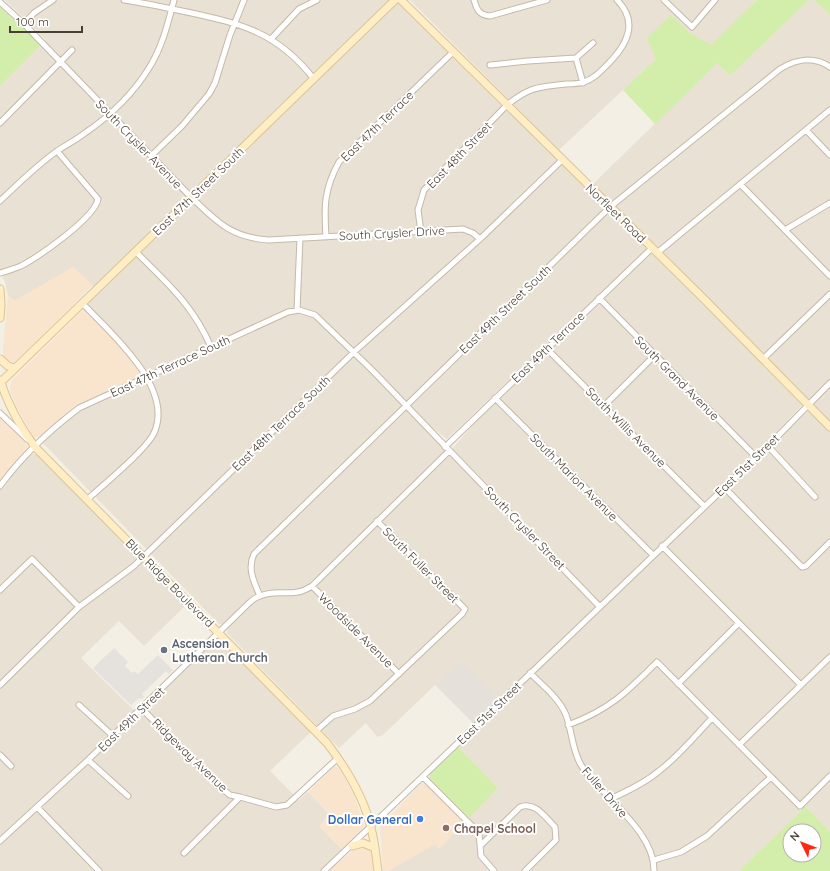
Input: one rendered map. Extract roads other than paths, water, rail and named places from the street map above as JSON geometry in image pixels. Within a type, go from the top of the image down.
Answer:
[{"type":"street","points":[[24,24],[34,13],[53,0]]},
{"type":"street","points":[[124,0],[234,22],[271,39],[295,57],[314,79]]},
{"type":"street","points":[[0,201],[57,151],[86,133],[110,113],[131,92],[149,68],[163,40],[174,0]]},
{"type":"street","points":[[151,156],[182,126],[209,94],[216,79],[234,22],[244,0]]},
{"type":"street","points":[[271,39],[299,9],[317,0]]},
{"type":"street","name":"East 47th Street South","points":[[0,382],[395,0]]},
{"type":"street","name":"Norfleet Road","points":[[401,0],[654,250],[830,427]]},
{"type":"street","points":[[474,0],[478,11],[482,16],[490,16],[547,0]]},
{"type":"street","points":[[576,58],[583,83],[596,76],[621,51],[629,30],[622,5],[617,0]]},
{"type":"street","points":[[664,0],[692,28],[715,0]]},
{"type":"street","name":"South Crysler Avenue","points":[[0,2],[24,24],[151,156],[219,224],[246,237],[269,240],[300,238]]},
{"type":"street","points":[[490,66],[528,60],[576,58],[593,43]]},
{"type":"street","points":[[0,123],[61,63],[72,50]]},
{"type":"street","name":"East 47th Terrace","points":[[326,237],[325,195],[331,177],[339,162],[453,52]]},
{"type":"street","name":"East 49th Street South","points":[[260,596],[250,569],[251,560],[254,554],[610,207],[780,69],[787,65],[807,60],[819,60],[830,67]]},
{"type":"street","name":"East 48th Street","points":[[421,232],[418,210],[424,190],[507,105],[520,94],[533,88],[583,83]]},
{"type":"street","name":"East 49th Terrace","points":[[445,447],[599,298],[654,250],[740,184],[830,110]]},
{"type":"street","points":[[806,130],[830,155]]},
{"type":"street","points":[[0,273],[20,266],[48,250],[97,205],[98,199],[57,151]]},
{"type":"street","name":"East 48th Terrace South","points":[[0,685],[79,607],[124,576],[354,352],[480,239],[562,160]]},
{"type":"street","points":[[740,184],[830,276]]},
{"type":"street","points":[[785,230],[830,202]]},
{"type":"street","name":"South Crysler Drive","points":[[300,238],[463,230],[473,233],[480,239]]},
{"type":"street","points":[[260,596],[273,592],[297,594],[312,586],[449,452],[354,352],[315,315],[306,311],[297,310],[300,238]]},
{"type":"street","points":[[136,252],[189,307],[202,326],[211,347]]},
{"type":"street","points":[[0,290],[0,318]]},
{"type":"street","points":[[763,359],[830,294]]},
{"type":"street","name":"South Grand Avenue","points":[[599,298],[756,457]]},
{"type":"street","points":[[82,303],[133,356],[146,377],[157,408],[158,420],[154,433],[146,445],[87,500]]},
{"type":"street","name":"East 47th Terrace South","points":[[0,486],[20,460],[62,421],[79,408],[288,312],[297,310]]},
{"type":"street","name":"South Willis Avenue","points":[[547,349],[605,405],[704,506]]},
{"type":"street","points":[[605,405],[655,355]]},
{"type":"street","points":[[0,359],[8,366],[15,368]]},
{"type":"street","name":"Blue Ridge Boulevard","points":[[0,382],[10,408],[19,425],[35,447],[220,632],[316,731],[338,758],[362,800],[371,828],[378,871]]},
{"type":"street","name":"East 51st Street","points":[[324,871],[371,828],[599,606],[768,446],[830,383]]},
{"type":"street","name":"South Marion Avenue","points":[[495,398],[653,555]]},
{"type":"street","points":[[0,414],[35,447]]},
{"type":"street","points":[[768,446],[815,497]]},
{"type":"street","name":"South Crysler Street","points":[[449,452],[599,606]]},
{"type":"street","points":[[724,487],[802,567],[806,566],[830,542]]},
{"type":"street","name":"South Fuller Street","points":[[378,521],[465,609],[462,614],[399,674]]},
{"type":"street","points":[[662,546],[801,685]]},
{"type":"street","points":[[0,590],[32,559],[79,607]]},
{"type":"street","name":"Woodside Avenue","points":[[312,586],[399,674]]},
{"type":"street","name":"East 49th Street","points":[[0,841],[142,709],[249,603],[260,596]]},
{"type":"street","points":[[678,684],[739,622]]},
{"type":"street","points":[[739,745],[830,657]]},
{"type":"street","points":[[568,725],[591,716],[613,704],[657,662],[800,806],[830,776]]},
{"type":"street","name":"Fuller Drive","points":[[530,673],[558,702],[566,715],[580,763],[644,837],[652,850],[654,871]]},
{"type":"street","points":[[316,731],[333,716],[370,701],[399,674]]},
{"type":"street","points":[[79,705],[113,736]]},
{"type":"street","name":"Ridgeway Avenue","points":[[142,709],[220,787],[230,795],[276,807],[287,805],[338,758]]},
{"type":"street","points":[[610,799],[637,786],[659,772],[712,718]]},
{"type":"street","points":[[0,755],[11,766]]},
{"type":"street","points":[[88,760],[128,796]]},
{"type":"street","points":[[423,777],[479,833],[481,856],[494,871]]},
{"type":"street","points":[[654,860],[681,852],[707,836],[771,777]]},
{"type":"street","points":[[184,853],[240,797]]},
{"type":"street","points":[[481,845],[520,807],[527,804],[534,806],[555,827],[556,840],[526,871]]},
{"type":"street","points":[[37,807],[95,870]]},
{"type":"street","points":[[352,846],[365,843],[375,848]]},
{"type":"place","name":"Ascension Lutheran Church","points":[[164,650]]},
{"type":"place","name":"Dollar General","points":[[420,819]]},
{"type":"place","name":"Chapel School","points":[[446,828]]}]
